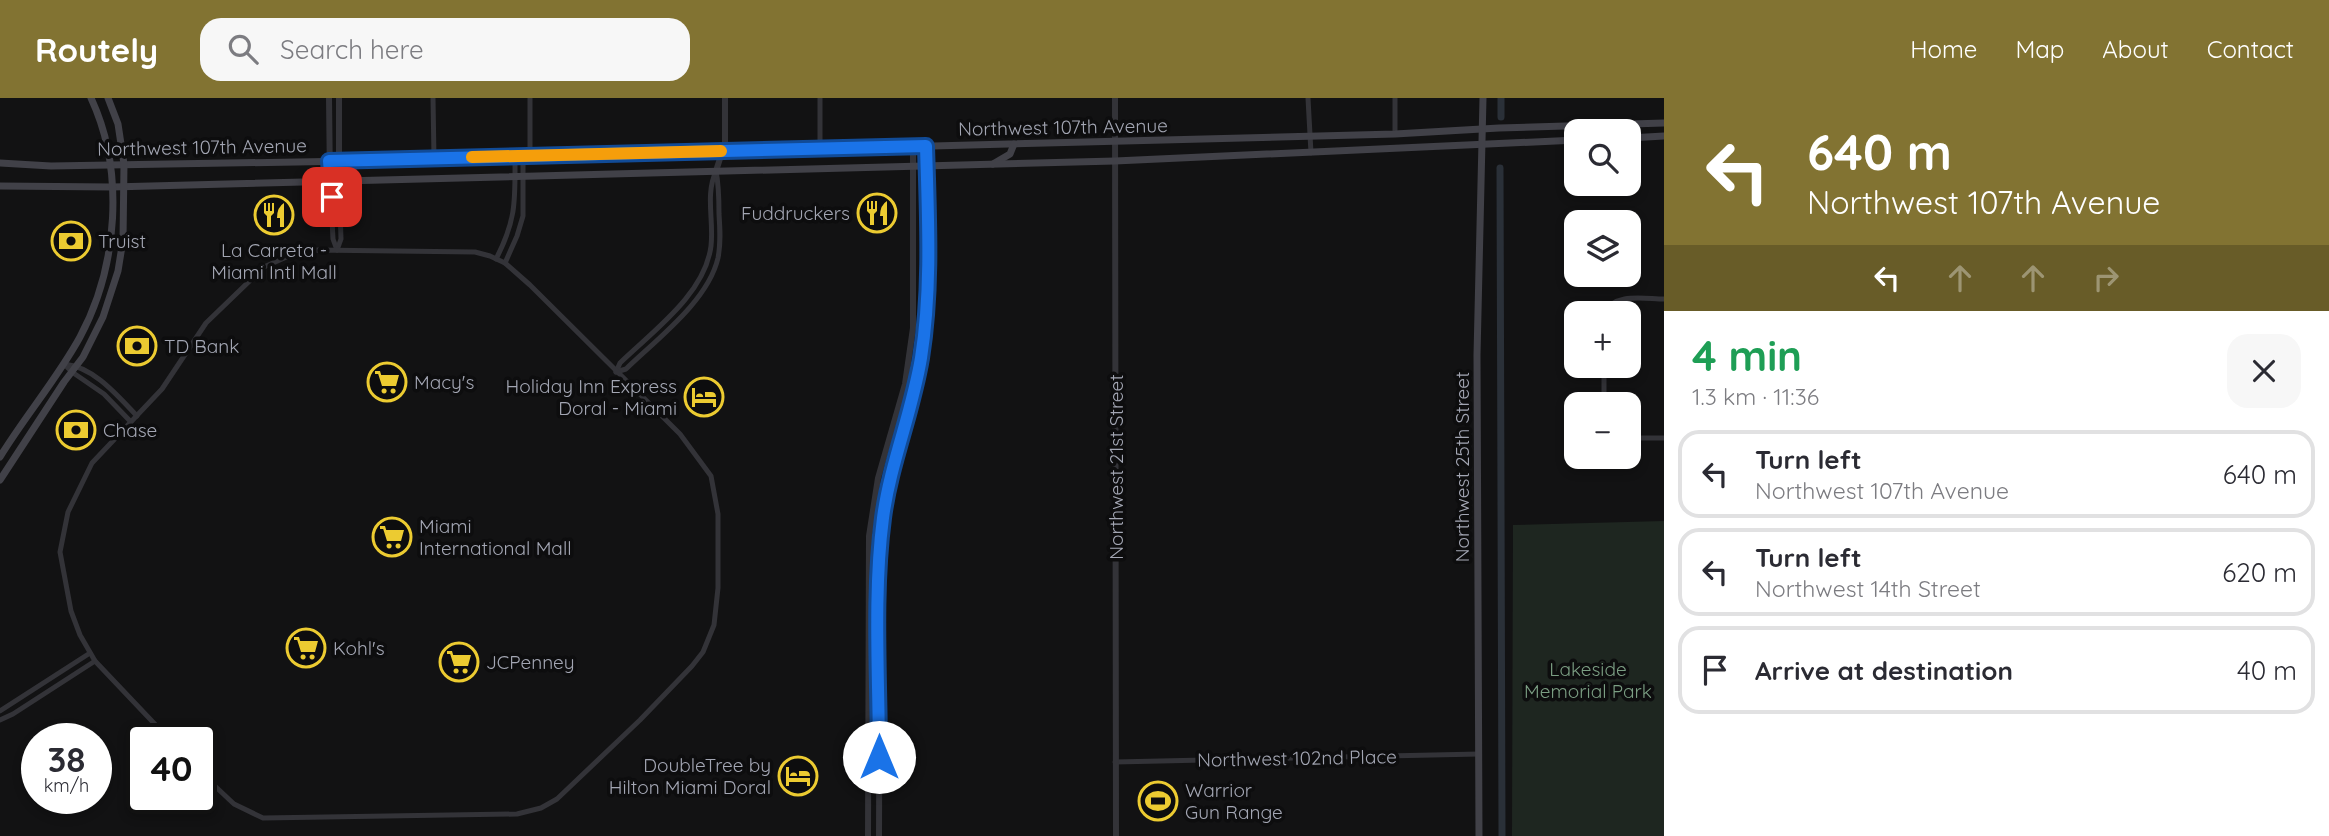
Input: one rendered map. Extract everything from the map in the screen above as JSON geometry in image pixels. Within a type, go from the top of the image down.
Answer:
[{"type":"main road","points":[[0,457],[86,327],[104,272],[111,230],[112,187],[103,127],[91,98]]},
{"type":"main road","points":[[0,478],[77,365],[103,317],[118,271],[124,240],[124,164],[118,124],[108,98]]},
{"type":"main road","name":"Northwest 25th Street","points":[[1479,836],[1477,355],[1483,98]]},
{"type":"main road","name":"Northwest 107th Avenue","points":[[0,163],[51,166],[339,161],[1395,134],[1664,123]]},
{"type":"main road","points":[[1641,137],[1664,136]]},
{"type":"main road","name":"Northwest 107th Avenue","points":[[0,186],[124,187],[913,167],[1311,153],[1564,140]]},
{"type":"main road","points":[[992,164],[1010,154],[1014,144]]},
{"type":"street","points":[[328,98],[333,239],[337,250]]},
{"type":"street","points":[[337,250],[341,239],[339,98]]},
{"type":"street","points":[[433,98],[434,158]]},
{"type":"street","points":[[496,259],[514,218],[530,98]]},
{"type":"street","points":[[616,372],[626,369],[689,307],[712,276],[719,254],[716,171],[723,151],[725,98]]},
{"type":"street","points":[[820,98],[820,148]]},
{"type":"street","name":"Northwest 21st Street","points":[[1115,98],[1115,836]]},
{"type":"street","points":[[1308,98],[1311,153]]},
{"type":"street","points":[[1395,98],[1395,134]]},
{"type":"street","points":[[879,836],[880,541],[886,494],[914,393],[923,345],[927,291],[926,146]]},
{"type":"street","points":[[867,836],[868,548],[876,489],[905,384],[913,328],[913,147]]},
{"type":"street","points":[[505,263],[521,226],[523,208],[519,177]]},
{"type":"street","points":[[154,723],[95,661],[71,611],[60,552],[68,512],[92,463],[162,389],[206,323],[260,270],[294,254],[311,250],[461,250],[487,254],[505,263],[680,434],[711,476],[719,514],[718,597],[714,625],[703,652],[607,752],[556,799],[541,808],[517,814],[263,818],[233,804],[217,788]]},
{"type":"street","points":[[1618,301],[1664,299]]},
{"type":"street","points":[[64,363],[77,365],[108,387],[137,416]]},
{"type":"street","points":[[64,363],[72,372],[104,394],[131,422]]},
{"type":"street","points":[[1641,438],[1664,438]]},
{"type":"street","points":[[0,711],[90,653]]},
{"type":"street","points":[[0,720],[95,661]]},
{"type":"street","name":"Northwest 102nd Place","points":[[1115,762],[1479,754]]},
{"type":"green space","name":"Lakeside Memorial Park","points":[[1664,521],[1664,836],[1512,836],[1513,525]]},
{"type":"waterway","points":[[1501,98],[1501,117]]},
{"type":"waterway","points":[[1500,168],[1502,836]]},
{"type":"slow traffic","points":[[472,157],[721,151]]},
{"type":"place","name":"Fuddruckers","points":[[877,213]]},
{"type":"place","name":"La Carreta - Miami Intl Mall","points":[[274,215]]},
{"type":"place","name":"Truist","points":[[71,241]]},
{"type":"place","name":"TD Bank","points":[[137,346]]},
{"type":"place","name":"Macy's","points":[[387,382]]},
{"type":"place","name":"Holiday Inn Express Doral - Miami","points":[[704,397]]},
{"type":"place","name":"Chase","points":[[76,430]]},
{"type":"place","name":"Miami International Mall","points":[[392,537]]},
{"type":"place","name":"Kohl's","points":[[306,648]]},
{"type":"place","name":"JCPenney","points":[[459,662]]},
{"type":"place","name":"DoubleTree by Hilton Miami Doral","points":[[798,776]]},
{"type":"place","name":"Warrior Gun Range","points":[[1158,801]]},
{"type":"route","points":[[332,197],[329,161],[926,146],[927,278],[924,333],[914,393],[886,494],[880,541],[879,757]]}]
